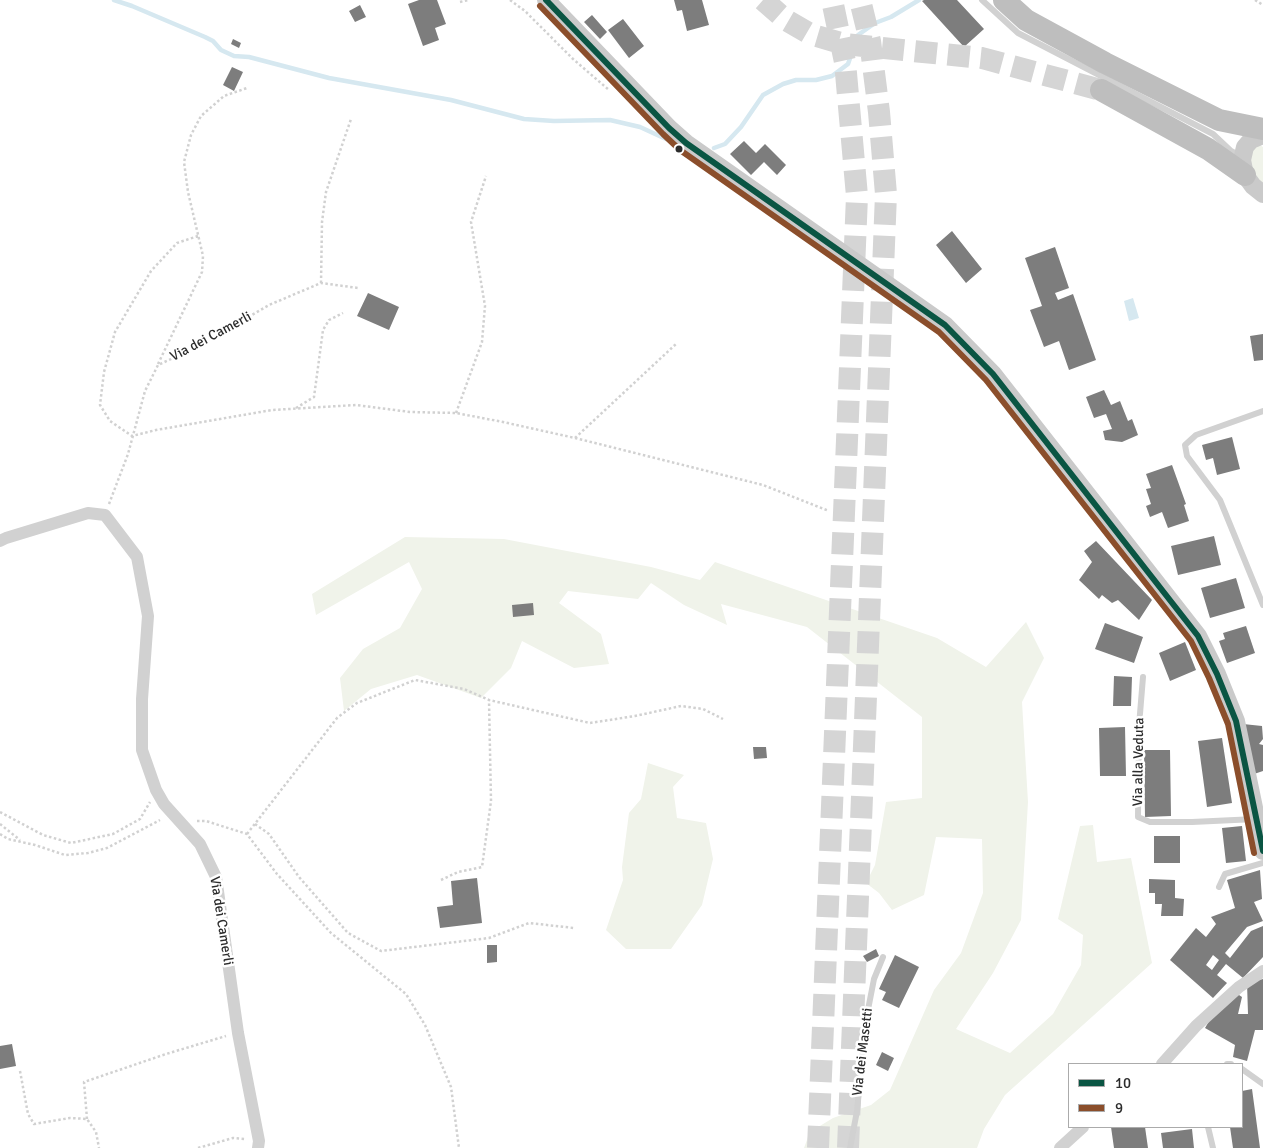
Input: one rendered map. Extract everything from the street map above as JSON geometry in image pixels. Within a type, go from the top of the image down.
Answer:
[{"type":"highway","points":[[1004,0],[1026,20],[1105,63],[1218,120],[1263,129]]},
{"type":"highway","points":[[1101,90],[1208,149],[1243,166]]},
{"type":"street","points":[[546,0],[648,107],[686,143],[945,325],[993,374],[1198,636],[1217,674],[1236,721],[1263,851]]},
{"type":"street","points":[[1263,135],[1250,140],[1245,147],[1243,166],[1253,186],[1263,194]]},
{"type":"street","points":[[0,541],[88,513],[105,515]]},
{"type":"street","name":"Via dei Camerli","points":[[105,515],[137,557],[148,616],[142,699],[142,750],[156,790],[164,804],[200,844],[216,877],[238,1033],[259,1145]]},
{"type":"street","points":[[1163,1063],[1203,1020],[1239,986],[1263,970]]},
{"type":"street","points":[[1060,1148],[1082,1128]]},
{"type":"lane","points":[[982,0],[1018,33],[1213,134],[1231,151],[1243,166]]},
{"type":"lane","points":[[1263,410],[1196,435],[1185,445],[1187,456],[1220,500],[1263,605]]},
{"type":"lane","name":"Via alla Veduta","points":[[1143,677],[1139,726],[1138,817],[1150,822],[1256,819]]},
{"type":"lane","points":[[1219,887],[1225,874],[1263,864]]},
{"type":"lane","name":"Via dei Masetti","points":[[850,1148],[857,1111],[866,1020],[874,979],[883,957]]},
{"type":"lane","points":[[1243,1069],[1263,1084]]},
{"type":"lane","points":[[1208,1128],[1213,1148]]},
{"type":"path","points":[[460,2],[468,0]]},
{"type":"path","points":[[510,0],[525,11],[573,59],[614,94]]},
{"type":"path","points":[[1255,0],[1263,5]]},
{"type":"path","points":[[158,365],[202,272],[203,256],[188,192],[184,162],[191,135],[201,116],[224,96],[247,88]]},
{"type":"path","points":[[351,120],[326,192],[322,222],[321,283],[358,288]]},
{"type":"path","points":[[456,413],[482,342],[485,306],[471,222],[486,176]]},
{"type":"path","points":[[198,236],[177,243],[150,270],[115,332],[104,372],[100,405],[110,421],[132,436],[156,430],[272,410],[356,405],[410,412],[456,413],[575,438],[763,486],[829,511]]},
{"type":"path","name":"Via dei Camerli","points":[[105,515],[128,454],[145,391],[158,365],[195,348],[270,305],[321,283]]},
{"type":"path","points":[[295,409],[314,397],[323,330],[328,320],[343,313]]},
{"type":"path","points":[[575,438],[676,344]]},
{"type":"path","points":[[247,834],[337,718],[357,703],[416,680],[464,689],[489,700],[590,723],[680,706],[703,708],[723,719]]},
{"type":"path","points":[[441,880],[458,872],[482,866],[491,801],[489,700]]},
{"type":"path","points":[[0,812],[43,835],[71,843],[113,834],[140,819],[156,790]]},
{"type":"path","points":[[0,834],[8,839],[22,841],[65,855],[88,853],[107,848],[175,816],[206,822],[247,834],[277,874],[331,933],[406,994],[425,1025],[451,1086],[458,1148]]},
{"type":"path","points":[[0,824],[22,841]]},
{"type":"path","points":[[255,824],[269,834],[298,878],[348,933],[381,951],[489,938],[529,923],[574,928]]},
{"type":"path","points":[[99,1148],[96,1132],[87,1119],[84,1082],[166,1054],[238,1033]]},
{"type":"path","points":[[20,1071],[28,1114],[34,1124],[70,1118],[87,1119]]},
{"type":"path","points":[[198,1148],[233,1138],[259,1145]]},
{"type":"shaded area","points":[[1260,145],[1263,147],[1263,186],[1253,176],[1248,155],[1251,148]]},
{"type":"shaded area","points":[[1133,298],[1139,318],[1129,321],[1124,301]]},
{"type":"shaded area","points":[[405,537],[504,539],[651,567],[700,580],[715,562],[937,638],[986,667],[1026,622],[1044,658],[1022,702],[1028,802],[1021,920],[993,973],[956,1029],[1010,1053],[1053,1014],[1081,965],[1083,935],[1058,919],[1080,826],[1093,825],[1097,862],[1131,858],[1152,963],[1005,1095],[984,1129],[977,1148],[804,1148],[810,1132],[833,1118],[871,1105],[890,1090],[934,990],[961,953],[983,893],[982,839],[936,837],[924,895],[892,910],[879,893],[866,883],[875,865],[886,802],[922,798],[922,717],[807,627],[721,604],[727,625],[684,605],[651,583],[638,599],[568,591],[559,603],[601,634],[609,664],[574,668],[522,641],[511,668],[481,698],[417,675],[371,689],[344,711],[340,678],[363,649],[400,628],[422,589],[409,562],[316,615],[312,594]]},
{"type":"shaded area","points":[[648,763],[684,775],[673,787],[677,818],[706,823],[713,859],[702,905],[671,949],[626,949],[606,930],[623,880],[622,867],[629,813],[641,799]]},
{"type":"building","points":[[419,0],[437,0],[446,24],[435,28],[439,40],[423,46],[408,4]]},
{"type":"building","points":[[674,0],[702,0],[709,25],[687,31],[682,10],[677,11]]},
{"type":"building","points":[[957,0],[984,29],[964,47],[922,1]]},
{"type":"building","points":[[360,5],[366,17],[355,22],[349,11]]},
{"type":"building","points":[[592,15],[607,32],[600,39],[584,22]]},
{"type":"building","points":[[623,19],[644,46],[629,58],[608,30]]},
{"type":"building","points":[[233,39],[241,43],[239,48],[231,44]]},
{"type":"building","points":[[232,67],[243,72],[234,91],[223,85]]},
{"type":"building","points":[[744,141],[756,153],[765,144],[786,165],[777,175],[764,162],[751,175],[730,154]]},
{"type":"building","points":[[952,231],[982,269],[966,283],[936,245]]},
{"type":"building","points":[[1055,247],[1069,288],[1055,293],[1058,300],[1073,294],[1096,360],[1069,370],[1059,341],[1044,347],[1030,310],[1042,306],[1025,258]]},
{"type":"building","points":[[368,293],[399,307],[389,330],[357,316]]},
{"type":"building","points":[[1263,334],[1263,360],[1254,361],[1250,336]]},
{"type":"building","points":[[1104,390],[1111,405],[1120,401],[1128,421],[1132,419],[1138,435],[1122,442],[1105,440],[1103,431],[1112,429],[1106,414],[1094,418],[1086,397]]},
{"type":"building","points":[[1232,437],[1240,469],[1217,475],[1213,458],[1206,460],[1202,445]]},
{"type":"building","points":[[1172,465],[1186,504],[1184,505],[1189,521],[1168,528],[1162,512],[1150,517],[1146,506],[1151,504],[1146,489],[1151,488],[1146,474]]},
{"type":"building","points":[[1214,536],[1221,565],[1178,575],[1171,546]]},
{"type":"building","points":[[1096,541],[1152,600],[1139,620],[1118,600],[1112,603],[1102,595],[1099,599],[1079,580],[1092,562],[1084,551]]},
{"type":"building","points":[[1236,578],[1245,608],[1210,618],[1201,588]]},
{"type":"building","points":[[533,603],[534,615],[513,617],[512,605]]},
{"type":"building","points":[[1105,623],[1143,637],[1134,663],[1095,649]]},
{"type":"building","points":[[1246,626],[1255,653],[1227,663],[1219,641],[1225,639],[1223,633]]},
{"type":"building","points":[[1185,642],[1196,670],[1170,681],[1159,653]]},
{"type":"building","points":[[1114,676],[1132,677],[1131,706],[1113,706]]},
{"type":"building","points":[[1243,724],[1262,726],[1263,739],[1259,744],[1263,745],[1263,771],[1254,774]]},
{"type":"building","points":[[1125,727],[1126,776],[1100,776],[1099,728]]},
{"type":"building","points":[[1222,738],[1232,803],[1207,807],[1198,741]]},
{"type":"building","points":[[753,747],[766,747],[767,758],[754,759]]},
{"type":"building","points":[[1144,750],[1170,750],[1171,816],[1145,817]]},
{"type":"building","points":[[1242,826],[1246,861],[1226,863],[1222,828]]},
{"type":"building","points":[[1154,836],[1180,836],[1180,863],[1154,863]]},
{"type":"building","points":[[1260,870],[1262,899],[1254,902],[1263,921],[1247,927],[1225,953],[1230,958],[1251,931],[1263,926],[1263,957],[1243,978],[1226,964],[1217,975],[1227,983],[1213,998],[1170,960],[1196,928],[1206,937],[1216,924],[1211,917],[1235,908],[1227,880]],"holes":[[[1213,955],[1219,960],[1212,970],[1206,965]]]},
{"type":"building","points":[[477,878],[482,923],[440,928],[437,907],[453,905],[451,881]]},
{"type":"building","points":[[1149,879],[1175,880],[1175,898],[1184,899],[1183,916],[1161,916],[1162,904],[1155,904],[1155,893],[1149,893]]},
{"type":"building","points":[[487,945],[497,945],[497,962],[487,963]]},
{"type":"building","points":[[876,949],[879,956],[867,962],[863,956]]},
{"type":"building","points":[[895,955],[919,967],[899,1008],[882,1000],[886,992],[879,989]]},
{"type":"building","points":[[1263,979],[1263,1030],[1255,1030],[1247,1061],[1233,1057],[1235,1045],[1205,1028],[1217,1008],[1236,993],[1242,997],[1238,1014],[1248,1014],[1247,983]]},
{"type":"building","points":[[12,1044],[16,1066],[0,1069],[0,1046]]},
{"type":"building","points":[[882,1052],[894,1058],[888,1071],[876,1065]]},
{"type":"building","points":[[1252,1089],[1260,1148],[1233,1148],[1230,1128],[1243,1128],[1243,1091]]},
{"type":"building","points":[[1111,1128],[1145,1128],[1148,1148],[1114,1148]]},
{"type":"building","points":[[1192,1129],[1194,1148],[1163,1148],[1161,1133]]},
{"type":"waterway","points":[[114,0],[205,37],[213,41],[221,50],[234,56],[249,57],[329,78],[451,100],[524,119],[554,121],[610,120],[640,127],[666,139]]},
{"type":"waterway","points":[[714,148],[725,144],[741,127],[763,95],[783,84],[796,80],[816,80],[832,76],[848,64],[858,35],[875,23],[891,17],[919,0]]},
{"type":"tunnel","points":[[763,0],[786,20],[810,34],[844,44],[982,58],[1101,90]]},
{"type":"tunnel","points":[[818,1148],[857,196],[845,62],[832,0]]},
{"type":"tunnel","points":[[848,1148],[886,194],[879,112],[870,41],[860,0]]},
{"type":"transit line","name":"10","points":[[546,0],[669,128],[686,143],[945,325],[993,374],[1198,636],[1217,674],[1236,721],[1263,851]]},
{"type":"transit line","name":"9","points":[[540,6],[680,150],[939,332],[986,380],[1191,641],[1228,724],[1254,853]]}]
